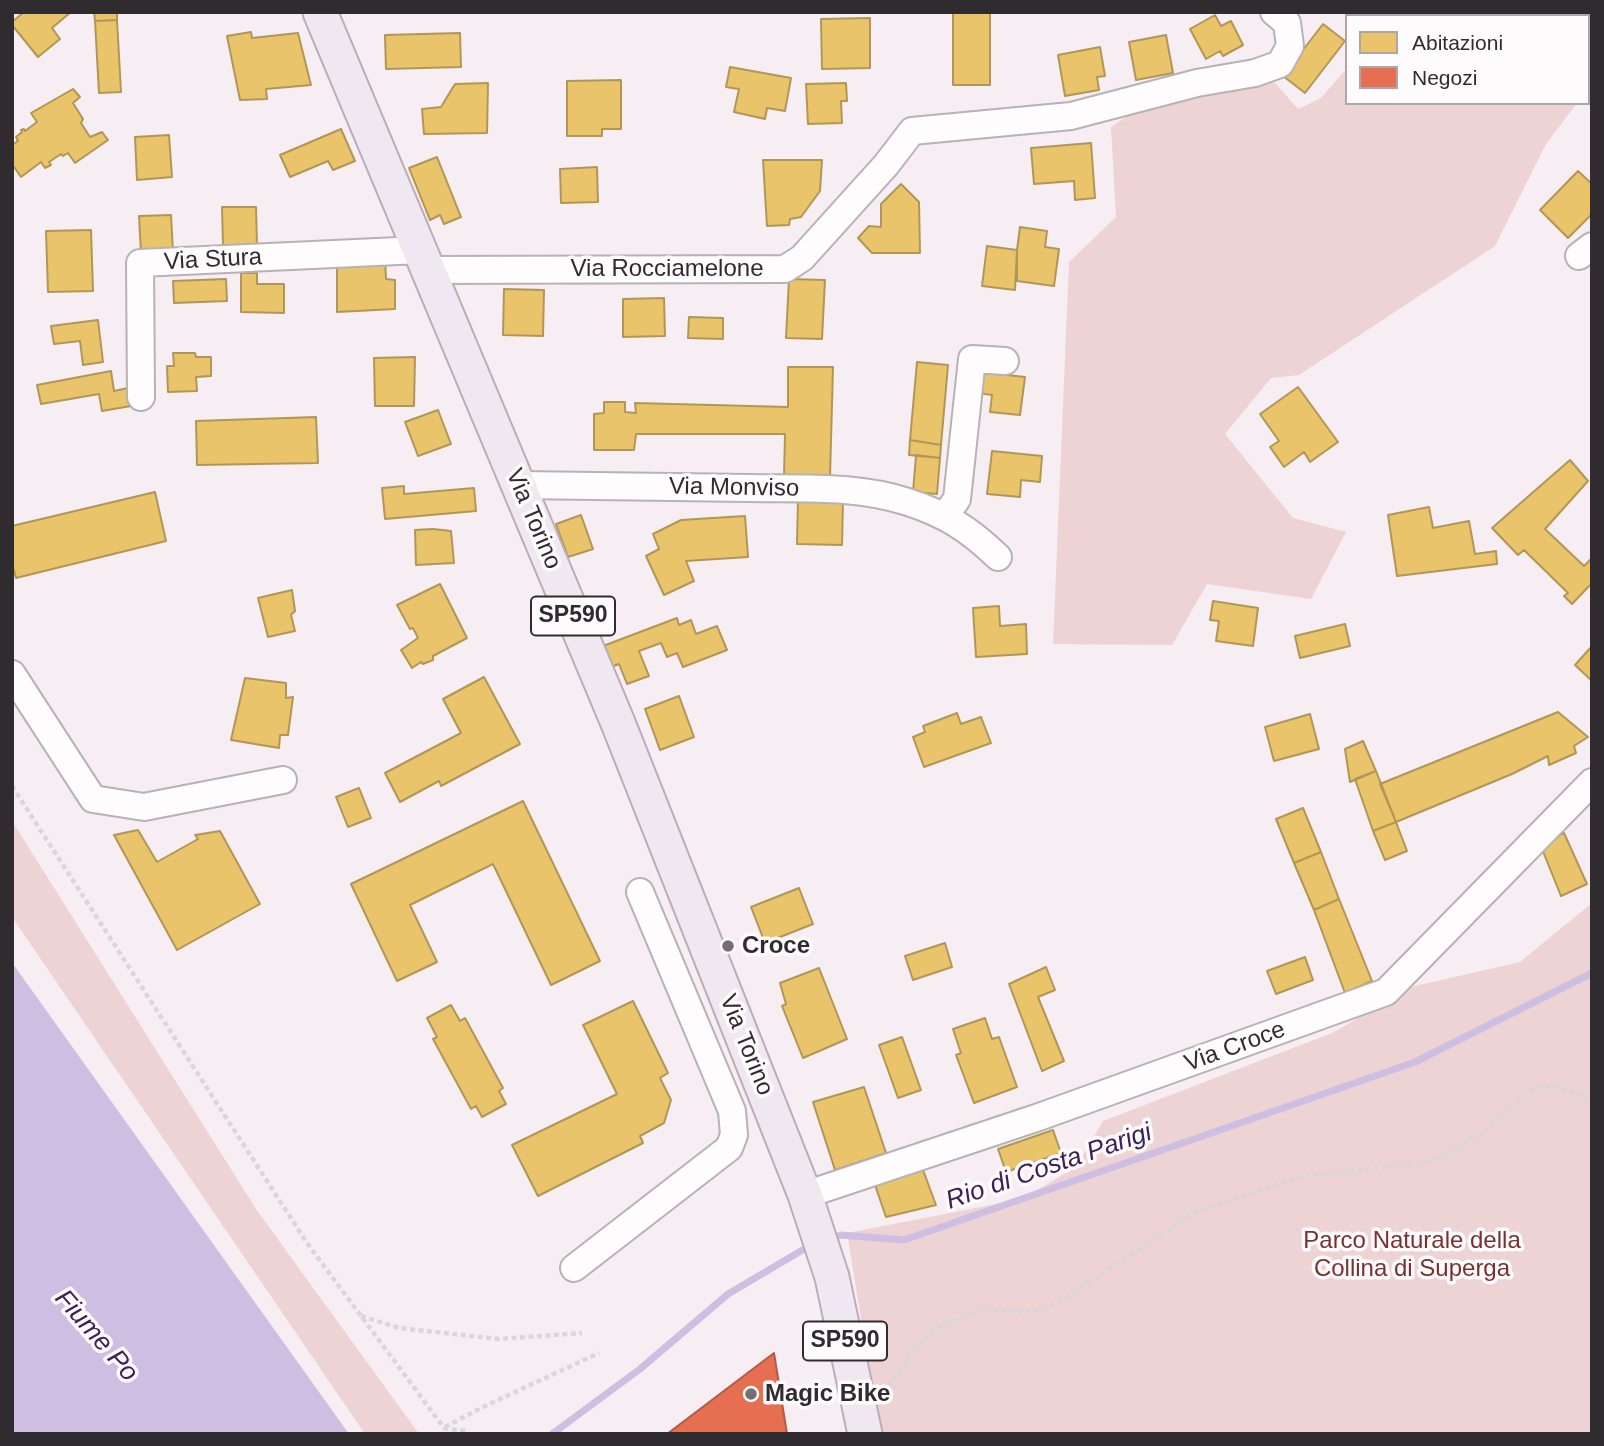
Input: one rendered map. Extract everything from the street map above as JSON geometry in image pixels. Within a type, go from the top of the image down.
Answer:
[{"type":"main road","name":"Via Torino","points":[[320,12],[618,723],[815,1223]]},
{"type":"main road","name":"SP590","points":[[815,1223],[863,1424]]},
{"type":"street","name":"Via Rocciamelone","points":[[424,260],[785,269],[802,258],[886,165],[912,131],[1071,116],[1197,83],[1255,73],[1280,64],[1290,46],[1287,23],[1274,12]]},
{"type":"street","name":"Via Stura","points":[[141,397],[140,263],[424,260]]},
{"type":"street","points":[[945,516],[957,499],[972,359],[1005,361]]},
{"type":"street","name":"Via Monviso","points":[[519,485],[867,492],[906,501],[945,516],[973,533],[998,557]]},
{"type":"street","points":[[12,674],[93,799],[144,807],[283,780]]},
{"type":"street","name":"Via Croce","points":[[815,1223],[1039,1117],[1386,992],[1592,782]]},
{"type":"street","points":[[574,1268],[685,1189],[729,1148],[734,1135],[732,1111],[640,892]]},
{"type":"street","points":[[676,977],[712,961]]},
{"type":"path","points":[[12,786],[307,1243],[444,1428],[467,1431],[467,1434]]},
{"type":"path","points":[[863,1424],[914,1348],[940,1326],[979,1309],[1034,1312],[1061,1301],[1195,1212],[1300,1177],[1421,1163],[1448,1153],[1482,1133],[1535,1087],[1551,1086],[1576,1093],[1592,1103]]},
{"type":"path","points":[[360,1315],[399,1328],[499,1339],[582,1333]]},
{"type":"path","points":[[444,1428],[599,1353]]},
{"type":"green space","points":[[1592,12],[1592,84],[1590,86],[1590,14],[1360,14]]},
{"type":"green space","points":[[1253,58],[1298,109],[1321,98],[1345,70],[1345,105],[1575,105],[1546,144],[1495,246],[1299,375],[1271,378],[1225,434],[1293,518],[1346,532],[1311,599],[1207,584],[1172,645],[1053,644],[1069,262],[1116,217],[1111,127],[1192,73]]},
{"type":"green space","points":[[12,821],[256,1209],[419,1434],[365,1434],[12,917]]},
{"type":"green space","name":"Parco Naturale della Collina di Superga","points":[[1592,903],[1592,1434],[880,1434],[847,1233],[1022,1199],[1076,1167],[1103,1121],[1332,1033],[1415,986],[1520,962]]},
{"type":"water","name":"Fiume Po","points":[[13,964],[349,1434],[12,1434]]},
{"type":"building: Abitazioni","points":[[24,12],[71,12],[52,28],[60,39],[38,57],[12,25]]},
{"type":"building: Abitazioni","points":[[94,12],[117,12],[117,20],[95,21]]},
{"type":"building: Abitazioni","points":[[953,12],[990,12],[990,85],[953,85]]},
{"type":"building: Abitazioni","points":[[1215,15],[1221,26],[1231,21],[1243,45],[1223,56],[1220,51],[1206,59],[1190,29]]},
{"type":"building: Abitazioni","points":[[870,18],[870,68],[822,69],[821,19]]},
{"type":"building: Abitazioni","points":[[117,20],[121,92],[99,93],[95,21]]},
{"type":"building: Abitazioni","points":[[1323,24],[1345,41],[1305,93],[1283,76]]},
{"type":"building: Abitazioni","points":[[251,32],[252,38],[298,33],[311,85],[266,89],[267,99],[240,100],[227,36]]},
{"type":"building: Abitazioni","points":[[460,33],[461,67],[386,69],[385,35]]},
{"type":"building: Abitazioni","points":[[1166,35],[1173,73],[1136,80],[1129,42]]},
{"type":"building: Abitazioni","points":[[1100,47],[1105,76],[1097,77],[1099,90],[1065,96],[1058,55]]},
{"type":"building: Abitazioni","points":[[730,67],[791,78],[785,111],[767,108],[765,119],[734,112],[739,89],[726,87]]},
{"type":"building: Abitazioni","points":[[621,80],[621,129],[602,129],[602,136],[567,136],[567,81]]},
{"type":"building: Abitazioni","points":[[488,83],[487,133],[424,134],[422,109],[441,107],[455,84]]},
{"type":"building: Abitazioni","points":[[846,83],[847,101],[841,101],[842,123],[808,124],[806,84]]},
{"type":"building: Abitazioni","points":[[73,89],[80,97],[73,103],[90,137],[102,132],[108,140],[75,163],[68,153],[63,156],[61,154],[49,162],[51,165],[45,168],[41,162],[21,177],[12,164],[12,145],[18,141],[16,137],[21,130],[25,131],[37,122],[31,113]]},
{"type":"building: Abitazioni","points":[[341,129],[355,161],[333,170],[328,161],[290,177],[280,155]]},
{"type":"building: Abitazioni","points":[[169,135],[172,177],[137,180],[135,137]]},
{"type":"building: Abitazioni","points":[[1091,143],[1095,198],[1075,200],[1074,181],[1034,184],[1031,148]]},
{"type":"building: Abitazioni","points":[[437,157],[461,217],[444,224],[440,215],[430,220],[409,168]]},
{"type":"building: Abitazioni","points":[[763,160],[822,160],[820,191],[801,217],[790,219],[789,225],[767,226]]},
{"type":"building: Abitazioni","points":[[597,167],[598,202],[561,203],[560,169]]},
{"type":"building: Abitazioni","points":[[1578,171],[1592,184],[1592,214],[1568,238],[1540,210]]},
{"type":"building: Abitazioni","points":[[901,184],[919,202],[920,253],[872,253],[858,238],[869,226],[881,227],[881,204]]},
{"type":"building: Abitazioni","points":[[222,207],[256,207],[257,245],[223,245]]},
{"type":"building: Abitazioni","points":[[171,215],[173,252],[141,253],[139,216]]},
{"type":"building: Abitazioni","points":[[1020,227],[1047,231],[1045,247],[1059,249],[1054,286],[1017,281]]},
{"type":"building: Abitazioni","points":[[91,230],[93,291],[48,292],[46,231]]},
{"type":"building: Abitazioni","points":[[987,246],[1017,250],[1015,290],[982,286]]},
{"type":"building: Abitazioni","points":[[337,254],[385,259],[386,279],[395,280],[395,309],[337,312]]},
{"type":"building: Abitazioni","points":[[241,273],[257,273],[257,284],[284,284],[284,313],[241,312]]},
{"type":"building: Abitazioni","points":[[226,279],[227,301],[174,303],[173,281]]},
{"type":"building: Abitazioni","points":[[789,279],[825,280],[822,339],[786,338]]},
{"type":"building: Abitazioni","points":[[504,289],[544,290],[543,336],[503,335]]},
{"type":"building: Abitazioni","points":[[664,298],[665,336],[623,337],[623,299]]},
{"type":"building: Abitazioni","points":[[689,317],[723,318],[723,339],[688,338]]},
{"type":"building: Abitazioni","points":[[98,320],[103,362],[83,365],[80,341],[54,344],[51,326]]},
{"type":"building: Abitazioni","points":[[173,353],[195,353],[196,357],[211,357],[211,376],[196,377],[197,391],[168,392],[167,366],[174,366]]},
{"type":"building: Abitazioni","points":[[415,357],[414,406],[375,406],[374,358]]},
{"type":"building: Abitazioni","points":[[917,362],[948,365],[941,445],[910,440]]},
{"type":"building: Abitazioni","points":[[788,367],[833,367],[830,477],[784,476],[785,434],[636,434],[634,450],[594,450],[594,414],[604,413],[604,402],[625,402],[625,412],[636,413],[635,403],[788,407]]},
{"type":"building: Abitazioni","points":[[111,371],[114,391],[128,388],[131,406],[102,411],[99,394],[41,404],[37,385]]},
{"type":"building: Abitazioni","points":[[980,372],[1025,377],[1020,415],[990,412],[992,395],[978,393]]},
{"type":"building: Abitazioni","points":[[1298,387],[1338,442],[1310,462],[1304,452],[1284,467],[1270,447],[1279,441],[1260,414]]},
{"type":"building: Abitazioni","points":[[438,410],[451,444],[418,456],[405,422]]},
{"type":"building: Abitazioni","points":[[316,417],[318,463],[197,465],[196,421]]},
{"type":"building: Abitazioni","points":[[910,440],[941,445],[940,458],[909,455]]},
{"type":"building: Abitazioni","points":[[992,451],[1042,456],[1040,482],[1021,480],[1020,497],[987,494]]},
{"type":"building: Abitazioni","points":[[916,455],[940,458],[937,494],[913,492]]},
{"type":"building: Abitazioni","points":[[1570,460],[1588,481],[1545,529],[1584,566],[1592,558],[1592,583],[1572,604],[1564,596],[1568,593],[1524,550],[1518,555],[1492,528]]},
{"type":"building: Abitazioni","points":[[404,486],[404,494],[474,488],[476,511],[385,519],[382,488]]},
{"type":"building: Abitazioni","points":[[155,492],[166,541],[16,578],[12,563],[12,526]]},
{"type":"building: Abitazioni","points":[[798,500],[843,501],[842,545],[797,544]]},
{"type":"building: Abitazioni","points":[[1429,507],[1433,528],[1469,521],[1475,554],[1496,551],[1497,564],[1397,576],[1388,515]]},
{"type":"building: Abitazioni","points":[[581,515],[593,549],[568,557],[556,524]]},
{"type":"building: Abitazioni","points":[[745,516],[748,557],[686,561],[694,581],[664,595],[646,556],[659,549],[653,534],[681,520]]},
{"type":"building: Abitazioni","points":[[415,530],[451,531],[454,563],[416,565]]},
{"type":"building: Abitazioni","points":[[440,584],[467,638],[433,656],[433,660],[423,664],[421,662],[412,668],[401,650],[418,638],[397,605]]},
{"type":"building: Abitazioni","points":[[292,590],[295,611],[291,615],[295,631],[268,637],[258,598]]},
{"type":"building: Abitazioni","points":[[1213,601],[1258,608],[1253,646],[1216,641],[1219,621],[1210,620]]},
{"type":"building: Abitazioni","points":[[999,606],[1000,626],[1026,624],[1027,654],[976,657],[973,608]]},
{"type":"building: Abitazioni","points":[[677,618],[679,625],[691,620],[696,634],[717,626],[727,650],[683,667],[677,653],[667,657],[661,643],[639,651],[649,676],[627,684],[619,664],[611,667],[603,646]]},
{"type":"building: Abitazioni","points":[[1345,624],[1350,646],[1300,658],[1295,636]]},
{"type":"building: Abitazioni","points":[[1592,646],[1592,681],[1575,665]]},
{"type":"building: Abitazioni","points":[[484,677],[520,744],[441,786],[439,781],[400,802],[385,773],[461,733],[443,699]]},
{"type":"building: Abitazioni","points":[[245,678],[286,683],[286,698],[293,697],[288,735],[280,735],[279,748],[231,740]]},
{"type":"building: Abitazioni","points":[[679,696],[694,737],[660,750],[645,709]]},
{"type":"building: Abitazioni","points":[[1558,712],[1588,737],[1574,746],[1576,753],[1549,765],[1548,756],[1512,774],[1396,822],[1380,784]]},
{"type":"building: Abitazioni","points":[[957,713],[961,724],[981,717],[991,743],[924,767],[913,737],[925,732],[923,726]]},
{"type":"building: Abitazioni","points":[[1310,714],[1319,749],[1274,761],[1265,727]]},
{"type":"building: Abitazioni","points":[[1363,741],[1376,771],[1350,782],[1345,749]]},
{"type":"building: Abitazioni","points":[[1376,771],[1396,822],[1373,831],[1355,779]]},
{"type":"building: Abitazioni","points":[[359,788],[371,818],[348,827],[336,797]]},
{"type":"building: Abitazioni","points":[[523,801],[600,961],[551,985],[493,864],[410,905],[437,962],[397,981],[351,884]]},
{"type":"building: Abitazioni","points":[[1303,808],[1321,852],[1294,863],[1276,819]]},
{"type":"building: Abitazioni","points":[[1396,822],[1407,851],[1385,860],[1373,831]]},
{"type":"building: Abitazioni","points":[[138,830],[157,862],[198,839],[195,835],[220,831],[260,904],[177,950],[114,835]]},
{"type":"building: Abitazioni","points":[[1564,833],[1587,884],[1561,896],[1540,844]]},
{"type":"building: Abitazioni","points":[[1321,852],[1339,899],[1314,910],[1294,863]]},
{"type":"building: Abitazioni","points":[[799,888],[813,924],[765,943],[751,907]]},
{"type":"building: Abitazioni","points":[[1339,899],[1372,981],[1345,993],[1314,910]]},
{"type":"building: Abitazioni","points":[[945,943],[952,967],[913,980],[905,956]]},
{"type":"building: Abitazioni","points":[[1305,957],[1313,980],[1276,994],[1267,971]]},
{"type":"building: Abitazioni","points":[[1046,967],[1055,990],[1038,997],[1064,1061],[1042,1071],[1009,984]]},
{"type":"building: Abitazioni","points":[[819,968],[847,1039],[803,1058],[782,1006],[786,1004],[780,983]]},
{"type":"building: Abitazioni","points":[[633,1001],[668,1073],[660,1078],[671,1100],[664,1123],[640,1136],[643,1143],[538,1196],[512,1145],[617,1094],[583,1025]]},
{"type":"building: Abitazioni","points":[[451,1005],[460,1021],[465,1018],[503,1088],[499,1091],[506,1104],[482,1117],[476,1106],[471,1109],[433,1039],[437,1037],[427,1018]]},
{"type":"building: Abitazioni","points":[[985,1018],[992,1039],[999,1037],[1017,1087],[974,1103],[956,1055],[961,1053],[953,1029]]},
{"type":"building: Abitazioni","points":[[902,1037],[921,1090],[898,1098],[879,1045]]},
{"type":"building: Abitazioni","points":[[864,1087],[886,1153],[835,1170],[813,1102]]},
{"type":"building: Abitazioni","points":[[1053,1130],[1061,1153],[1006,1172],[998,1149]]},
{"type":"building: Abitazioni","points":[[923,1170],[936,1205],[886,1217],[875,1185]]},
{"type":"building: Negozi","name":"Magic Bike","points":[[774,1353],[787,1434],[667,1434]]},
{"type":"waterway","name":"Rio di Costa Parigi","points":[[829,1239],[841,1235],[904,1240],[1197,1138],[1415,1062],[1592,973]]},
{"type":"waterway","name":"Rio di Costa Parigi","points":[[552,1434],[640,1369],[728,1294],[811,1245]]},
{"type":"place","name":"Croce","points":[[728,946]]},
{"type":"place","name":"Magic Bike","points":[[751,1394]]}]
